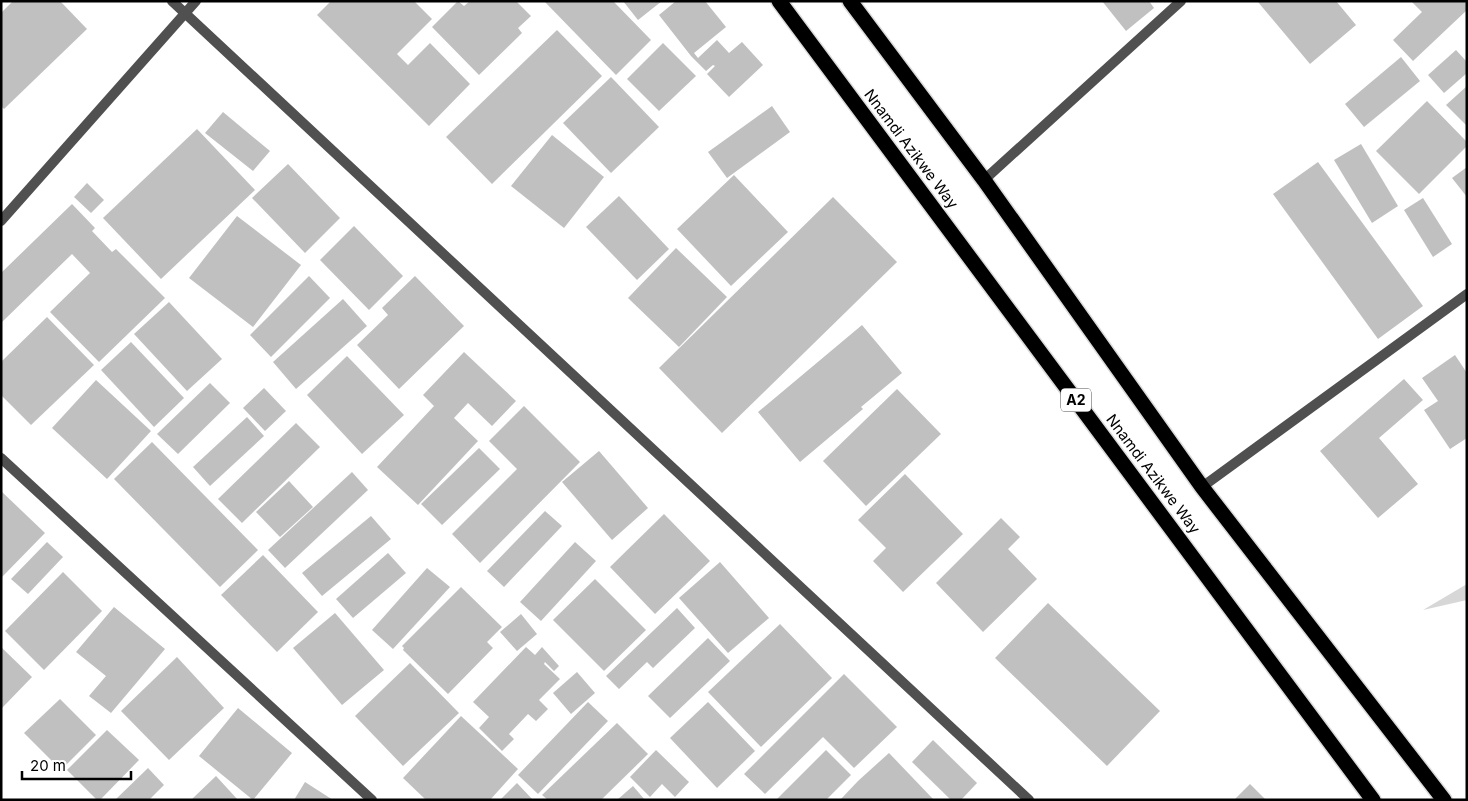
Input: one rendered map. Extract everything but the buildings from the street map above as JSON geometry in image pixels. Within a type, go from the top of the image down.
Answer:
[{"type":"highway","name":"Nnamdi Azikwe Way","points":[[779,1],[1373,800]]},
{"type":"highway","name":"Nnamdi Azikwe Way","points":[[850,1],[984,180],[1202,487],[1444,800]]},
{"type":"street","points":[[172,1],[1029,800]]},
{"type":"street","points":[[1,221],[196,1]]},
{"type":"street","points":[[984,180],[1181,1]]},
{"type":"street","points":[[1202,487],[1467,294]]},
{"type":"street","points":[[1,458],[372,800]]},
{"type":"shaded area","points":[[1467,584],[1467,600],[1423,610]]}]
